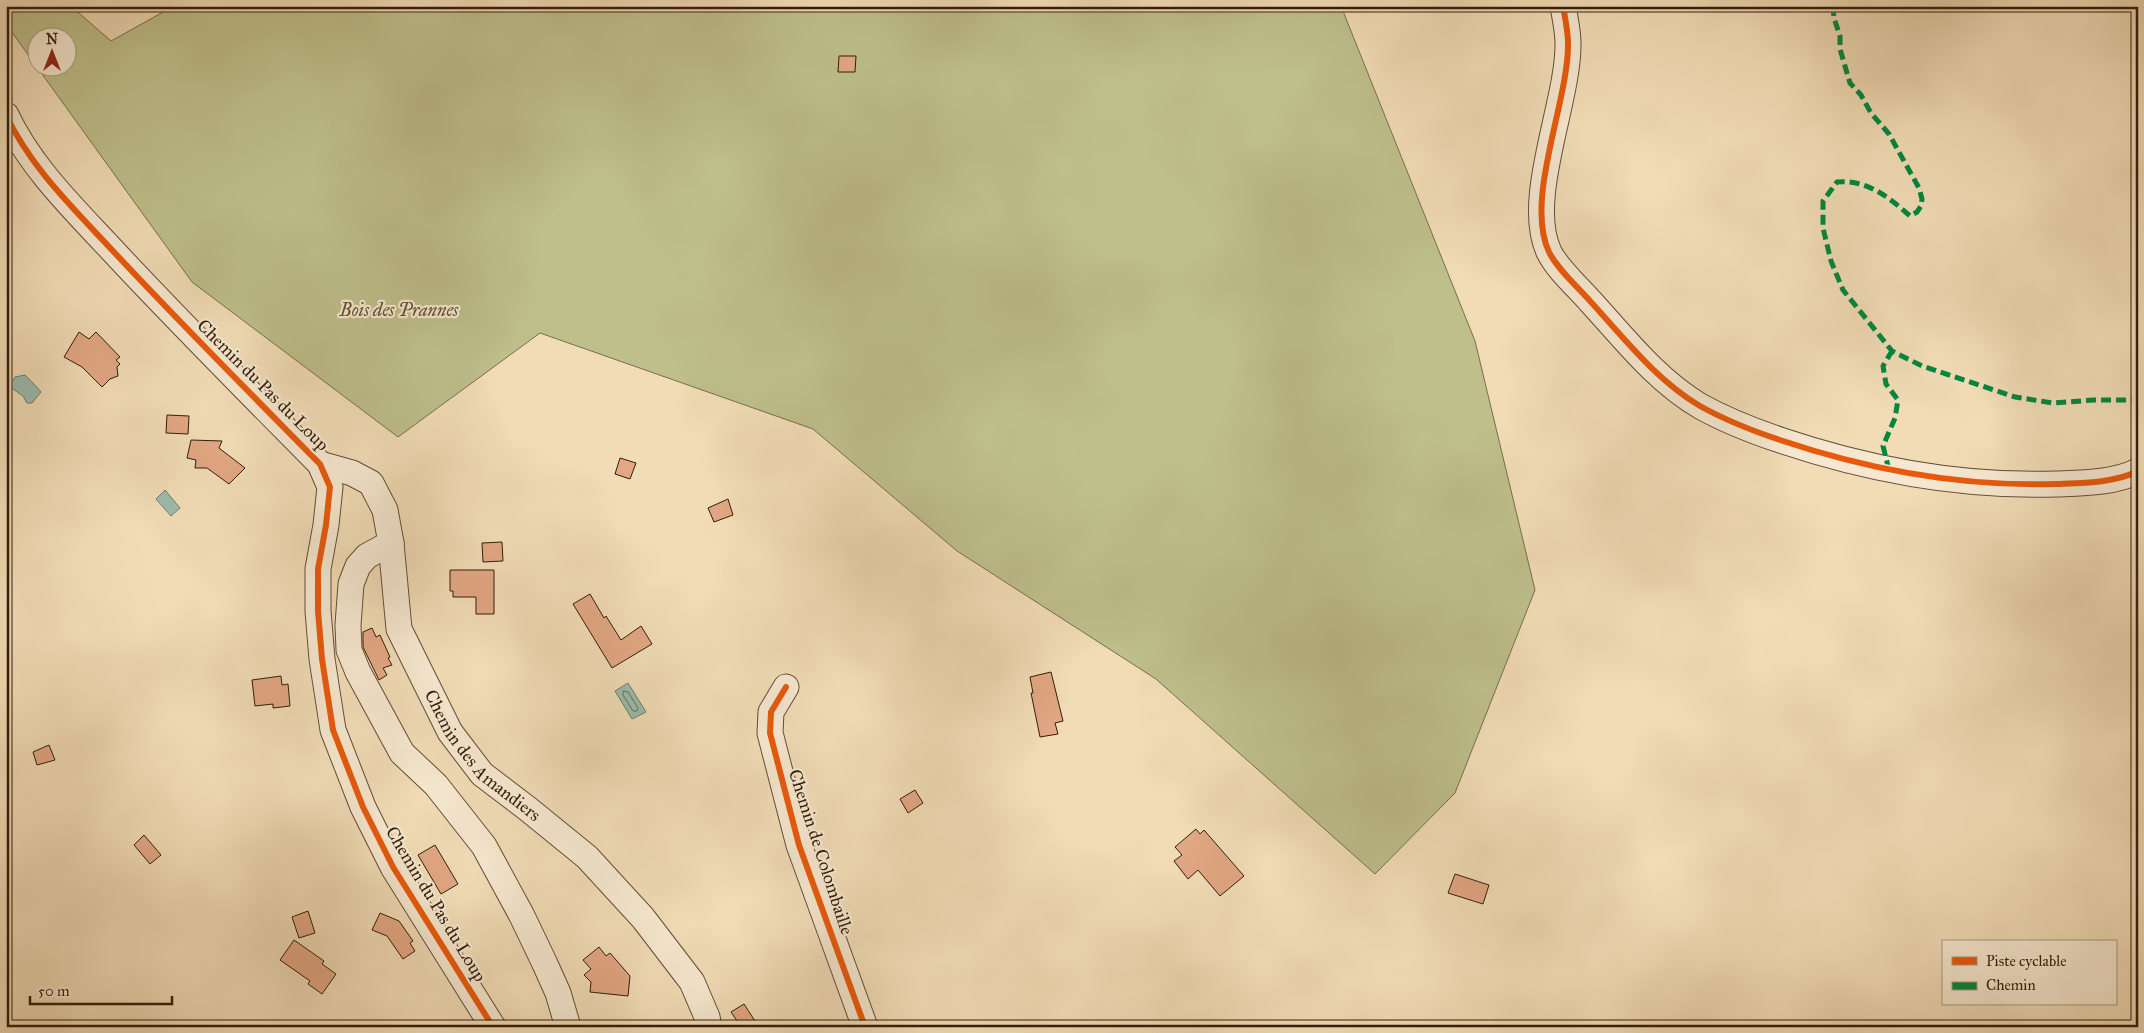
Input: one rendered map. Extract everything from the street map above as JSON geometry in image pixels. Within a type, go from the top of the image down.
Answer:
[{"type":"street","points":[[1564,6],[1568,44],[1543,194],[1542,228],[1549,253],[1566,275],[1654,371],[1682,395],[1702,408],[1755,431],[1816,452],[1914,475],[1959,481],[2025,485],[2082,484],[2128,476],[2138,471]]},
{"type":"street","name":"Chemin du Pas du Loup","points":[[6,114],[12,128],[40,173],[179,322],[320,464],[330,487],[318,570],[318,611],[322,659],[333,730],[363,807],[393,867],[493,1027]]},
{"type":"street","name":"Chemin des Amandiers","points":[[320,464],[352,473],[371,483],[385,510],[391,543],[399,629],[450,732],[482,774],[587,857],[643,918],[692,982],[707,1017],[709,1027]]},
{"type":"street","points":[[391,543],[366,556],[358,566],[351,584],[348,625],[349,650],[358,672],[402,753],[436,785],[484,846],[522,916],[545,964],[558,993],[568,1027]]},
{"type":"street","name":"Chemin de Colombaille","points":[[786,686],[771,712],[770,733],[799,845],[865,1027]]},
{"type":"green space","name":"Bois des Prannes","points":[[6,6],[71,6],[111,41],[174,6],[1341,6],[1475,341],[1535,590],[1455,793],[1375,874],[1156,679],[957,551],[813,429],[540,333],[398,437],[192,282],[45,78],[78,78],[78,28],[28,28],[28,55],[6,24]]},
{"type":"water","points":[[25,375],[41,392],[32,403],[27,403],[23,396],[13,389],[11,385],[15,377]]},
{"type":"water","points":[[165,490],[180,508],[171,516],[156,499]]},
{"type":"water","points":[[628,683],[646,712],[632,719],[615,691]]},
{"type":"building","points":[[839,56],[856,56],[855,72],[838,72]]},
{"type":"building","points":[[79,332],[89,339],[96,332],[120,357],[116,360],[120,364],[117,367],[118,376],[110,379],[102,387],[82,367],[64,357]]},
{"type":"building","points":[[167,415],[189,416],[188,434],[166,433]]},
{"type":"building","points":[[191,440],[222,441],[219,448],[245,468],[229,484],[207,468],[195,468],[196,460],[187,458]]},
{"type":"building","points":[[620,458],[636,463],[630,479],[615,474]]},
{"type":"building","points":[[728,499],[733,515],[714,522],[708,508]]},
{"type":"building","points":[[502,542],[503,561],[483,562],[482,543]]},
{"type":"building","points":[[450,570],[494,570],[494,614],[476,614],[476,597],[453,597],[453,591],[450,591]]},
{"type":"building","points":[[590,594],[604,618],[606,616],[621,640],[641,626],[652,644],[612,668],[573,604]]},
{"type":"building","points":[[372,628],[376,637],[380,635],[392,665],[383,668],[387,675],[379,680],[363,647],[363,632]]},
{"type":"building","points":[[1051,672],[1063,721],[1055,723],[1058,734],[1040,737],[1031,693],[1033,693],[1030,677]]},
{"type":"building","points":[[281,676],[282,685],[288,684],[290,706],[273,708],[273,704],[255,706],[252,680]]},
{"type":"building","points":[[49,745],[55,760],[37,765],[33,752]]},
{"type":"building","points":[[915,790],[923,803],[908,813],[900,799]]},
{"type":"building","points":[[1196,829],[1200,834],[1204,830],[1244,876],[1220,896],[1198,870],[1188,879],[1174,861],[1182,855],[1175,847]]},
{"type":"building","points":[[144,835],[161,855],[150,864],[134,845]]},
{"type":"building","points":[[435,845],[458,884],[441,894],[418,855]]},
{"type":"building","points":[[1455,874],[1489,885],[1483,904],[1448,893]]},
{"type":"building","points":[[308,911],[315,933],[299,938],[292,917]]},
{"type":"building","points":[[380,913],[399,921],[413,941],[410,943],[415,951],[403,959],[387,936],[372,930]]},
{"type":"building","points":[[294,940],[324,961],[322,964],[336,974],[322,994],[308,984],[310,981],[280,960]]},
{"type":"building","points":[[599,947],[606,956],[610,953],[630,976],[628,996],[590,992],[591,982],[584,975],[591,969],[583,960]]},
{"type":"building","points":[[744,1004],[755,1021],[746,1027],[741,1027],[731,1012]]},
{"type":"marked path","points":[[1833,6],[1834,18],[1840,36],[1840,49],[1850,83],[1861,95],[1871,113],[1889,134],[1919,188],[1922,199],[1921,206],[1917,212],[1910,216],[1894,202],[1867,186],[1858,183],[1837,182],[1823,201],[1823,228],[1831,261],[1843,290],[1892,351],[1922,366],[2015,397],[2053,403],[2093,400],[2138,400]]},
{"type":"marked path","points":[[1889,470],[1883,446],[1895,418],[1898,400],[1886,384],[1883,366],[1892,351]]},
{"type":"cycle path","points":[[1563,6],[1568,38],[1566,66],[1544,178],[1542,205],[1543,230],[1549,252],[1562,271],[1641,358],[1669,384],[1700,406],[1729,421],[1814,451],[1882,468],[1951,479],[2021,484],[2088,483],[2119,478],[2138,471]]},
{"type":"cycle path","points":[[6,115],[28,153],[54,187],[164,305],[320,464],[330,487],[326,525],[318,569],[318,611],[322,659],[333,730],[363,807],[393,867],[493,1027]]},
{"type":"cycle path","points":[[786,687],[771,712],[770,733],[799,845],[865,1027]]}]
